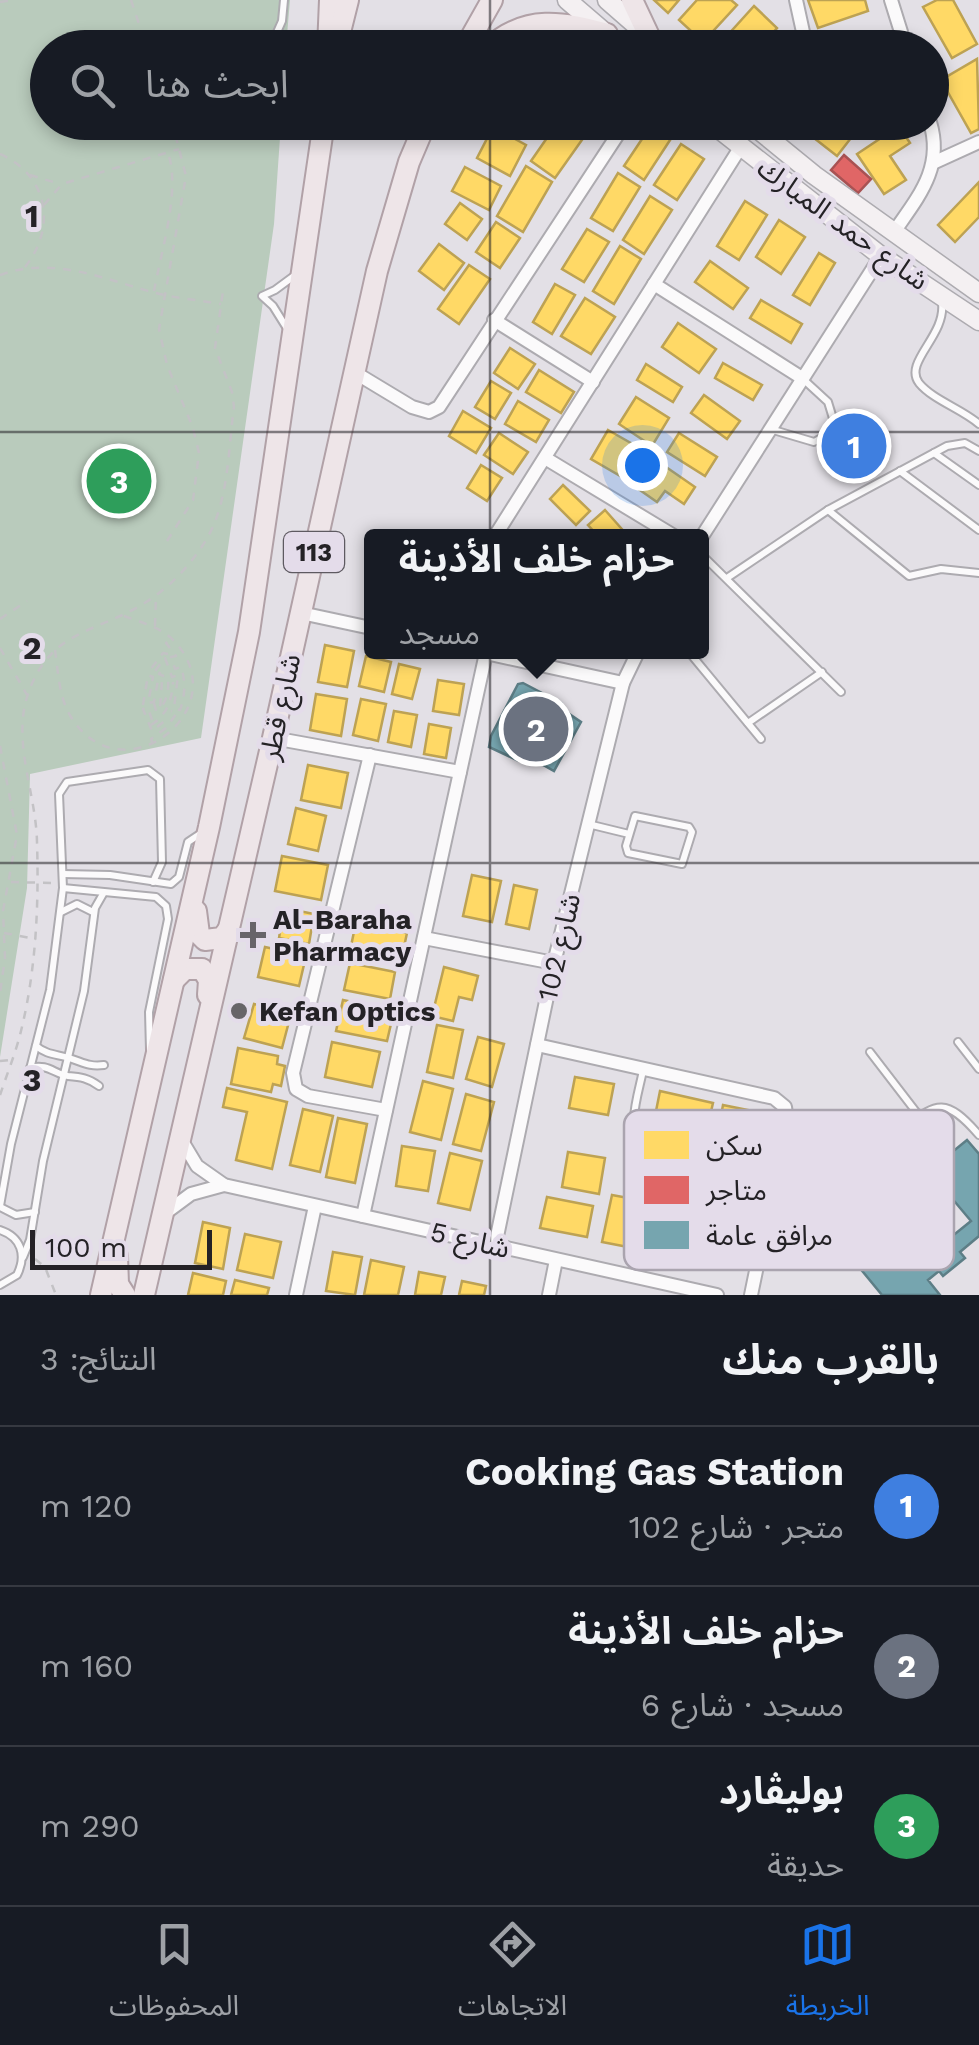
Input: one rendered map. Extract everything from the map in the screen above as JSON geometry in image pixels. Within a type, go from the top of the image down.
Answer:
[{"type":"main road","points":[[329,30],[330,0]]},
{"type":"main road","points":[[340,30],[348,0]]},
{"type":"main road","points":[[474,30],[492,0]]},
{"type":"main road","points":[[567,0],[603,30]]},
{"type":"main road","points":[[607,0],[642,30]]},
{"type":"main road","points":[[632,0],[649,30]]},
{"type":"main road","points":[[514,30],[542,22],[562,22],[586,30]]},
{"type":"main road","name":"شارع قطر","points":[[101,1295],[209,827],[249,632],[322,140]]},
{"type":"main road","name":"شارع قطر","points":[[138,1294],[164,1214],[354,372],[396,205],[419,140]]},
{"type":"main road","name":"شارع حمد المبارك","points":[[731,140],[881,256],[979,321]]},
{"type":"main road","name":"شارع حمد المبارك","points":[[771,140],[979,292]]},
{"type":"main road","points":[[196,884],[198,934],[214,942],[228,929]]},
{"type":"main road","points":[[174,980],[185,969],[194,967],[206,974],[209,980],[204,1036]]},
{"type":"main road","points":[[116,1229],[118,1284],[138,1294]]},
{"type":"street","points":[[796,0],[803,30]]},
{"type":"street","points":[[890,0],[900,30]]},
{"type":"street","points":[[354,372],[412,407],[429,412],[448,396],[614,140]]},
{"type":"street","points":[[894,232],[935,162],[932,140]]},
{"type":"street","points":[[935,162],[979,142]]},
{"type":"street","points":[[499,529],[740,148]]},
{"type":"street","points":[[707,529],[881,256]]},
{"type":"street","points":[[654,284],[802,378]]},
{"type":"street","points":[[494,320],[593,382]]},
{"type":"street","points":[[545,458],[662,529]]},
{"type":"street","points":[[300,613],[364,627]]},
{"type":"street","points":[[363,1216],[460,772],[481,659]]},
{"type":"street","points":[[514,659],[623,683]]},
{"type":"street","name":"شارع 102","points":[[495,1246],[554,963],[623,683],[635,659]]},
{"type":"street","points":[[274,738],[460,772]]},
{"type":"street","points":[[370,756],[293,1073],[296,1089],[308,1096],[386,1110]]},
{"type":"street","points":[[424,938],[554,963]]},
{"type":"street","points":[[537,1045],[774,1098],[785,1110]]},
{"type":"street","points":[[180,1138],[197,1166],[224,1185]]},
{"type":"street","points":[[164,1214],[191,1194],[224,1185]]},
{"type":"street","name":"شارع 5","points":[[224,1185],[717,1295]]},
{"type":"street","points":[[296,1295],[315,1206]]},
{"type":"street","points":[[549,1295],[556,1260]]},
{"type":"street","points":[[751,1295],[756,1270]]},
{"type":"lane","points":[[278,30],[284,0]]},
{"type":"lane","points":[[293,345],[282,318],[262,296],[288,283],[306,261]]},
{"type":"lane","points":[[941,296],[940,326],[916,363],[915,375],[923,386],[979,424]]},
{"type":"lane","points":[[770,429],[814,442],[830,433],[835,425],[828,402],[802,378]]},
{"type":"lane","points":[[727,578],[828,510],[934,453],[956,443],[969,444],[979,451]]},
{"type":"lane","points":[[934,453],[979,484]]},
{"type":"lane","points":[[900,471],[979,530]]},
{"type":"lane","points":[[828,510],[909,576],[941,569],[979,573]]},
{"type":"lane","points":[[709,561],[841,692]]},
{"type":"lane","points":[[695,659],[761,739]]},
{"type":"lane","points":[[748,723],[822,672]]},
{"type":"lane","points":[[34,1212],[16,1215],[0,1206],[50,990],[63,881],[59,794],[62,786],[126,773],[154,772],[160,779],[162,862],[153,882]]},
{"type":"lane","points":[[638,816],[686,826],[692,832],[685,859],[678,866],[628,854],[629,834],[638,816]]},
{"type":"lane","points":[[588,824],[629,834]]},
{"type":"lane","points":[[63,881],[171,884],[179,877],[188,842],[209,827]]},
{"type":"lane","points":[[63,881],[103,894],[156,897],[168,910],[149,1012],[154,1067]]},
{"type":"lane","points":[[0,1285],[17,1275],[24,1254],[84,990],[94,913],[103,894]]},
{"type":"lane","points":[[61,912],[78,904],[94,913]]},
{"type":"lane","points":[[958,1042],[979,1068]]},
{"type":"lane","points":[[35,1046],[85,1066],[104,1066]]},
{"type":"lane","points":[[870,1052],[915,1110]]},
{"type":"lane","points":[[29,1068],[48,1066],[64,1076],[82,1076],[99,1086]]},
{"type":"lane","points":[[637,1110],[644,1069]]},
{"type":"lane","points":[[954,1111],[979,1136]]},
{"type":"lane","points":[[0,1230],[16,1240],[24,1254]]},
{"type":"path","points":[[0,2],[13,0]]},
{"type":"path","points":[[131,0],[141,30]]},
{"type":"path","points":[[167,541],[194,500],[199,453],[162,347],[160,329],[184,189],[185,164],[178,140]]},
{"type":"path","points":[[30,175],[62,184],[181,149]]},
{"type":"path","points":[[154,292],[172,185],[168,152]]},
{"type":"path","points":[[0,154],[30,175],[44,205],[42,238],[25,267]]},
{"type":"path","points":[[44,205],[62,184]]},
{"type":"path","points":[[0,275],[25,267],[78,270],[165,295],[221,304]]},
{"type":"path","points":[[0,1095],[22,1030],[36,938],[38,840],[22,742],[28,696],[41,664],[55,648],[156,594],[190,562],[207,538],[220,509],[234,408],[215,348],[223,290]]},
{"type":"path","points":[[155,628],[156,594]]},
{"type":"path","points":[[0,618],[27,601]]},
{"type":"path","points":[[55,648],[68,713],[82,732],[100,744],[122,748],[154,745],[179,726],[191,693],[187,662],[171,639],[155,628],[120,615]]},
{"type":"path","points":[[171,639],[166,643],[178,664]]},
{"type":"path","points":[[0,648],[28,696]]},
{"type":"path","points":[[168,654],[163,653],[150,670],[155,672],[165,658],[172,677],[178,675],[174,708],[180,710],[184,685],[181,668],[175,669],[171,657],[176,656]]},
{"type":"path","points":[[159,665],[164,667],[159,674],[168,678],[167,695],[160,709],[162,681],[158,680],[154,702],[162,719]]},
{"type":"path","points":[[143,704],[148,674],[152,677],[148,703],[154,702]]},
{"type":"path","points":[[154,745],[150,739],[171,700],[173,682]]},
{"type":"path","points":[[162,719],[144,709],[152,731],[162,719],[177,713],[171,711]]},
{"type":"path","points":[[0,746],[17,835],[3,933],[5,958],[0,992]]},
{"type":"path","points":[[122,748],[126,773]]},
{"type":"path","points":[[9,882],[63,881]]},
{"type":"path","points":[[3,933],[36,938]]},
{"type":"path","points":[[0,1061],[12,1060]]},
{"type":"path","points":[[24,1254],[45,1268],[56,1295]]},
{"type":"green space","points":[[0,0],[290,0],[287,30],[30,30],[30,140],[280,140],[274,224],[201,738],[30,774],[27,888],[0,1057]]},
{"type":"building: سكن","points":[[654,0],[679,0],[668,13]]},
{"type":"building: سكن","points":[[697,0],[731,0],[737,5],[714,30],[690,30],[679,20]]},
{"type":"building: سكن","points":[[808,0],[865,0],[868,11],[818,28]]},
{"type":"building: سكن","points":[[937,0],[953,0],[977,44],[952,58],[949,30],[936,30],[923,7]]},
{"type":"building: سكن","points":[[754,6],[777,28],[775,30],[732,30]]},
{"type":"building: سكن","points":[[977,59],[979,129],[971,133],[949,94],[949,75]]},
{"type":"building: سكن","points":[[486,140],[517,140],[526,145],[510,176],[477,158]]},
{"type":"building: سكن","points":[[546,140],[582,140],[555,178],[531,161]]},
{"type":"building: سكن","points":[[641,140],[670,140],[644,180],[624,166]]},
{"type":"building: سكن","points":[[817,140],[849,140],[837,156]]},
{"type":"building: سكن","points":[[878,140],[908,140],[910,143],[890,156],[906,180],[884,194],[857,154]]},
{"type":"building: سكن","points":[[681,144],[704,159],[677,200],[654,185]]},
{"type":"building: سكن","points":[[526,166],[552,182],[523,232],[497,216]]},
{"type":"building: سكن","points":[[465,167],[501,186],[489,210],[452,191]]},
{"type":"building: سكن","points":[[618,173],[640,187],[613,231],[591,218]]},
{"type":"building: سكن","points":[[979,182],[979,217],[955,242],[938,225]]},
{"type":"building: سكن","points":[[650,196],[672,210],[644,254],[623,240]]},
{"type":"building: سكن","points":[[745,201],[767,215],[739,260],[717,246]]},
{"type":"building: سكن","points":[[460,203],[482,219],[467,240],[445,224]]},
{"type":"building: سكن","points":[[779,220],[805,237],[781,274],[756,257]]},
{"type":"building: سكن","points":[[496,222],[520,238],[500,268],[476,252]]},
{"type":"building: سكن","points":[[587,229],[609,242],[584,282],[562,269]]},
{"type":"building: سكن","points":[[439,244],[464,263],[444,290],[419,271]]},
{"type":"building: سكن","points":[[620,246],[641,259],[614,304],[593,291]]},
{"type":"building: سكن","points":[[819,253],[835,263],[810,305],[793,295]]},
{"type":"building: سكن","points":[[710,261],[748,288],[733,309],[695,282]]},
{"type":"building: سكن","points":[[469,265],[490,279],[459,324],[438,309]]},
{"type":"building: سكن","points":[[555,284],[575,295],[552,334],[533,322]]},
{"type":"building: سكن","points":[[585,298],[615,317],[591,354],[561,336]]},
{"type":"building: سكن","points":[[761,300],[802,324],[791,343],[750,318]]},
{"type":"building: سكن","points":[[678,323],[716,349],[699,373],[662,347]]},
{"type":"building: سكن","points":[[510,348],[535,364],[518,389],[494,373]]},
{"type":"building: سكن","points":[[723,363],[762,385],[753,400],[715,378]]},
{"type":"building: سكن","points":[[646,364],[682,387],[673,402],[637,380]]},
{"type":"building: سكن","points":[[539,370],[574,392],[561,413],[526,392]]},
{"type":"building: سكن","points":[[491,381],[511,393],[495,419],[475,407]]},
{"type":"building: سكن","points":[[704,395],[740,421],[727,439],[691,413]]},
{"type":"building: سكن","points":[[636,397],[669,418],[652,446],[619,424]]},
{"type":"building: سكن","points":[[518,401],[549,420],[536,442],[505,424]]},
{"type":"building: سكن","points":[[463,411],[491,428],[476,453],[449,436]]},
{"type":"building: سكن","points":[[608,430],[636,446],[629,459],[639,465],[629,481],[591,459]]},
{"type":"building: سكن","points":[[499,433],[528,452],[513,474],[484,455]]},
{"type":"building: سكن","points":[[679,433],[717,457],[705,476],[667,452]]},
{"type":"building: سكن","points":[[653,458],[695,487],[684,504],[665,491],[657,502],[634,486]]},
{"type":"building: سكن","points":[[481,465],[502,478],[487,501],[467,488]]},
{"type":"building: سكن","points":[[563,485],[590,511],[576,525],[550,499]]},
{"type":"building: سكن","points":[[605,510],[622,529],[592,529],[588,525]]},
{"type":"building: سكن","points":[[325,645],[354,651],[347,687],[318,682]]},
{"type":"building: سكن","points":[[365,659],[391,662],[384,692],[359,686]]},
{"type":"building: سكن","points":[[399,664],[420,669],[412,699],[392,694]]},
{"type":"building: سكن","points":[[438,680],[464,684],[459,715],[433,711]]},
{"type":"building: سكن","points":[[316,694],[347,699],[341,736],[310,730]]},
{"type":"building: سكن","points":[[361,699],[386,704],[378,741],[353,735]]},
{"type":"building: سكن","points":[[394,711],[417,715],[411,747],[388,742]]},
{"type":"building: سكن","points":[[429,724],[451,728],[446,758],[424,754]]},
{"type":"building: سكن","points":[[308,765],[348,773],[341,808],[301,800]]},
{"type":"building: سكن","points":[[296,808],[326,816],[318,851],[288,844]]},
{"type":"building: سكن","points":[[282,856],[328,865],[321,900],[275,891]]},
{"type":"building: سكن","points":[[472,875],[501,881],[492,922],[463,916]]},
{"type":"building: سكن","points":[[514,885],[537,890],[529,929],[506,924]]},
{"type":"building: سكن","points":[[284,908],[314,914],[309,944],[279,938]]},
{"type":"building: سكن","points":[[373,915],[395,919],[393,930],[407,933],[401,961],[350,951],[356,922],[371,926]]},
{"type":"building: سكن","points":[[265,947],[306,956],[299,986],[258,977]]},
{"type":"building: سكن","points":[[350,963],[395,972],[390,999],[344,990]]},
{"type":"building: سكن","points":[[444,967],[478,976],[472,1000],[459,997],[453,1021],[432,1016]]},
{"type":"building: سكن","points":[[343,1000],[394,1011],[387,1041],[336,1031]]},
{"type":"building: سكن","points":[[254,1004],[291,1014],[282,1048],[244,1038]]},
{"type":"building: سكن","points":[[437,1025],[463,1030],[453,1078],[427,1072]]},
{"type":"building: سكن","points":[[478,1037],[504,1044],[492,1087],[466,1079]]},
{"type":"building: سكن","points":[[332,1042],[380,1052],[372,1087],[325,1077]]},
{"type":"building: سكن","points":[[238,1048],[278,1056],[277,1064],[285,1066],[281,1086],[273,1084],[271,1092],[231,1084]]},
{"type":"building: سكن","points":[[575,1077],[614,1084],[608,1115],[569,1108]]},
{"type":"building: سكن","points":[[423,1081],[453,1089],[441,1140],[410,1132]]},
{"type":"building: سكن","points":[[227,1088],[287,1102],[272,1169],[236,1160],[247,1112],[223,1107]]},
{"type":"building: سكن","points":[[660,1091],[713,1103],[711,1110],[656,1110]]},
{"type":"building: سكن","points":[[466,1094],[494,1102],[481,1151],[453,1144]]},
{"type":"building: سكن","points":[[723,1105],[748,1110],[722,1110]]},
{"type":"building: سكن","points":[[303,1109],[333,1116],[320,1172],[290,1165]]},
{"type":"building: سكن","points":[[338,1118],[367,1124],[355,1183],[326,1177]]},
{"type":"building: سكن","points":[[402,1146],[435,1151],[428,1191],[396,1186]]},
{"type":"building: سكن","points":[[568,1152],[605,1158],[599,1194],[562,1187]]},
{"type":"building: سكن","points":[[450,1153],[482,1161],[470,1210],[438,1203]]},
{"type":"building: سكن","points":[[612,1195],[624,1197],[624,1246],[602,1242]]},
{"type":"building: سكن","points":[[547,1197],[593,1206],[587,1237],[540,1228]]},
{"type":"building: سكن","points":[[203,1222],[230,1228],[223,1269],[195,1263]]},
{"type":"building: سكن","points":[[245,1234],[281,1242],[273,1278],[237,1270]]},
{"type":"building: سكن","points":[[333,1252],[362,1257],[355,1295],[326,1291]]},
{"type":"building: سكن","points":[[371,1260],[404,1267],[398,1295],[364,1295]]},
{"type":"building: سكن","points":[[419,1272],[445,1277],[441,1295],[415,1295]]},
{"type":"building: سكن","points":[[193,1273],[226,1281],[223,1295],[188,1295]]},
{"type":"building: سكن","points":[[235,1280],[269,1288],[267,1295],[231,1295]]},
{"type":"building: سكن","points":[[462,1281],[486,1286],[484,1295],[459,1295]]},
{"type":"building: متاجر","points":[[844,155],[871,179],[858,193],[831,170]]},
{"type":"building: متاجر","points":[[853,428],[871,440],[856,464],[838,452]]},
{"type":"building: مرافق عامة","points":[[518,684],[561,703],[559,707],[581,722],[554,771],[520,752],[517,760],[489,747]]},
{"type":"building: مرافق عامة","points":[[967,1140],[979,1154],[979,1236],[960,1252],[965,1258],[954,1267],[954,1235],[971,1221],[954,1201],[954,1151]]},
{"type":"building: مرافق عامة","points":[[861,1270],[950,1270],[943,1276],[939,1271],[928,1280],[940,1295],[882,1295]]},
{"type":"place","name":"Cooking Gas Station","points":[[854,446]]},
{"type":"place","name":"بوليڤارد","points":[[119,481]]},
{"type":"place","name":"حزام خلف الأذينة","points":[[536,729]]},
{"type":"place","name":"Al-Baraha Pharmacy","points":[[253,935]]},
{"type":"place","name":"Kefan Optics","points":[[239,1011]]}]
